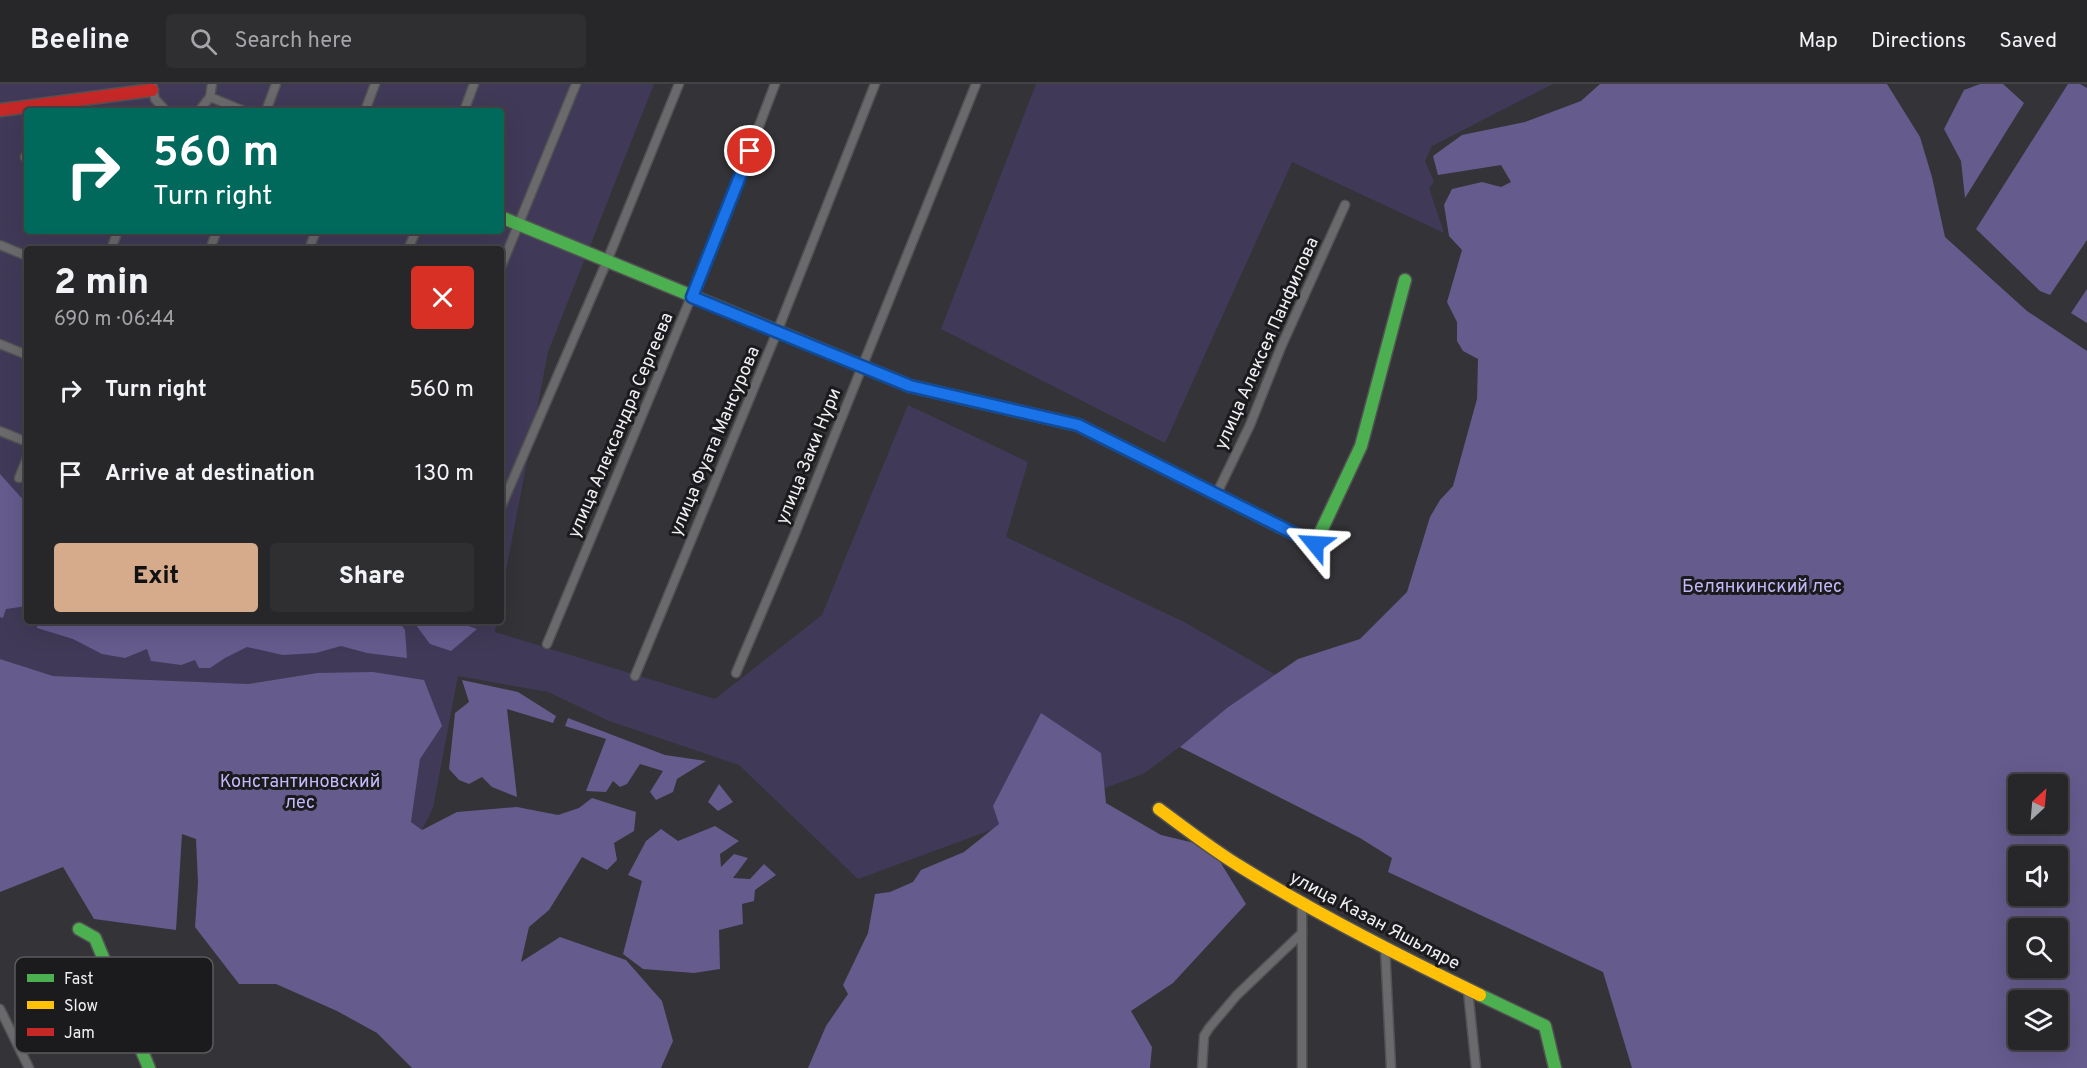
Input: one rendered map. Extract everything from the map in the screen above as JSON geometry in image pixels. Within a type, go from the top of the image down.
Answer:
[{"type":"street","points":[[203,108],[210,97],[212,84]]},
{"type":"street","points":[[267,108],[276,84]]},
{"type":"street","points":[[366,108],[375,84]]},
{"type":"street","points":[[465,108],[474,84]]},
{"type":"street","points":[[504,259],[576,84]]},
{"type":"street","points":[[504,500],[607,261],[679,84]]},
{"type":"street","name":"улица Александра Сергеева","points":[[547,644],[692,297],[775,84]]},
{"type":"street","name":"улица Фуата Мансурова","points":[[634,676],[777,332],[874,84]]},
{"type":"street","name":"улица Заки Нури","points":[[736,673],[794,536],[976,84]]},
{"type":"street","points":[[0,110],[152,87],[155,99],[163,108]]},
{"type":"street","points":[[210,97],[237,108]]},
{"type":"street","name":"улица Алексея Панфилова","points":[[1216,495],[1250,425],[1281,346],[1345,205]]},
{"type":"street","points":[[504,218],[910,386],[1078,425],[1315,544],[1361,446],[1405,280]]},
{"type":"street","points":[[0,245],[24,255]]},
{"type":"street","points":[[0,344],[24,354]]},
{"type":"street","points":[[0,431],[24,441]]},
{"type":"street","points":[[19,478],[24,466]]},
{"type":"street","name":"улица Казан Яшьляре","points":[[1159,809],[1239,865],[1302,902],[1468,990],[1545,1026],[1555,1068]]},
{"type":"street","points":[[1302,902],[1302,1068]]},
{"type":"street","points":[[79,929],[95,938],[103,957]]},
{"type":"street","points":[[1202,1068],[1204,1036],[1209,1028],[1237,995],[1302,933]]},
{"type":"street","points":[[1385,947],[1391,1068]]},
{"type":"street","points":[[1468,990],[1476,1068]]},
{"type":"street","points":[[0,1009],[15,1040]]},
{"type":"street","points":[[22,1053],[29,1068]]},
{"type":"street","points":[[143,1053],[149,1068]]},
{"type":"shaded area","points":[[0,84],[654,84],[548,352],[504,581],[504,246],[24,246],[24,624],[496,624],[495,632],[715,699],[822,615],[908,405],[1028,462],[1006,537],[1186,623],[1276,675],[1143,774],[858,879],[739,765],[609,721],[548,692],[458,676],[433,808],[422,830],[411,822],[420,758],[442,725],[317,673],[248,684],[53,676],[0,659]]},
{"type":"shaded area","points":[[1036,84],[1553,84],[1432,146],[1425,161],[1434,182],[1429,188],[1444,233],[1292,162],[1165,443],[941,329]]},
{"type":"green space","name":"Белянкинский лес","points":[[1600,84],[1887,84],[1920,137],[1932,177],[1945,237],[2027,311],[2087,351],[2087,1068],[1632,1068],[1603,972],[1388,872],[1392,858],[1360,838],[1180,747],[1227,708],[1298,659],[1360,639],[1407,592],[1430,517],[1440,500],[1453,486],[1477,399],[1478,359],[1463,351],[1457,341],[1457,322],[1447,302],[1462,250],[1449,236],[1444,205],[1452,189],[1482,182],[1501,187],[1511,182],[1501,165],[1438,175],[1433,156],[1462,135],[1525,122],[1581,101]]},
{"type":"green space","points":[[1980,84],[2003,84],[2024,103],[1965,198],[1961,161],[1944,129],[1964,90]]},
{"type":"green space","points":[[2068,84],[2080,84],[2087,88],[2087,240],[2050,295],[2040,291],[1976,229]]},
{"type":"green space","points":[[2087,289],[2087,323],[2071,313]]},
{"type":"green space","points":[[0,474],[24,501],[24,606],[6,609],[3,618],[0,617]]},
{"type":"green space","points":[[36,624],[401,624],[405,630],[407,658],[367,653],[341,646],[316,653],[283,655],[247,647],[210,668],[199,668],[195,660],[181,665],[151,661],[147,649],[125,658],[102,654],[73,639],[37,628]]},
{"type":"green space","points":[[415,624],[463,624],[477,629],[451,651],[430,644]]},
{"type":"green space","name":"Константиновский лес","points":[[0,659],[53,676],[248,684],[317,673],[373,672],[424,680],[442,726],[420,759],[411,822],[422,830],[457,812],[517,807],[558,815],[579,808],[592,798],[636,812],[634,831],[614,843],[617,860],[607,870],[582,857],[549,910],[529,927],[521,962],[560,937],[626,960],[662,1001],[673,1041],[661,1068],[412,1068],[377,1033],[337,1011],[276,984],[239,984],[195,927],[198,883],[196,839],[182,834],[176,930],[94,919],[63,867],[0,892]]},
{"type":"green space","points":[[462,680],[518,692],[556,716],[553,723],[507,709],[517,797],[492,787],[482,777],[469,784],[459,780],[449,769],[455,713],[469,702]]},
{"type":"green space","points":[[1041,713],[1101,753],[1106,803],[1161,835],[1211,847],[1246,904],[1173,983],[1131,1011],[1152,1047],[1150,1068],[808,1068],[826,1026],[848,994],[843,985],[868,933],[875,894],[890,892],[913,882],[921,870],[964,852],[999,824],[993,806]]},
{"type":"green space","points":[[568,718],[665,755],[706,761],[677,779],[673,792],[656,800],[650,792],[663,771],[640,764],[627,784],[620,787],[613,781],[606,792],[586,791],[606,739],[565,726]]},
{"type":"green space","points":[[719,784],[733,802],[718,811],[708,802]]},
{"type":"green space","points":[[715,826],[739,841],[720,854],[721,867],[734,854],[748,858],[733,878],[750,879],[764,864],[776,875],[755,890],[754,901],[742,904],[743,924],[719,930],[720,969],[694,973],[643,969],[623,954],[642,881],[628,875],[646,841],[661,829],[678,841]]},
{"type":"traffic: fast","points":[[504,218],[910,386],[1009,409]]},
{"type":"traffic: fast","points":[[1279,526],[1315,544],[1361,446],[1405,280]]},
{"type":"traffic: fast","points":[[79,929],[95,938],[103,957]]},
{"type":"traffic: fast","points":[[1480,995],[1545,1026],[1555,1068]]},
{"type":"traffic: fast","points":[[143,1053],[149,1068]]},
{"type":"traffic: slow","points":[[1009,409],[1078,425],[1279,526]]},
{"type":"traffic: slow","points":[[1159,809],[1231,860],[1299,902],[1480,995]]},
{"type":"traffic: jam","points":[[0,110],[152,90]]},
{"type":"route","points":[[750,151],[692,297],[910,386],[1078,425],[1315,544]]}]
